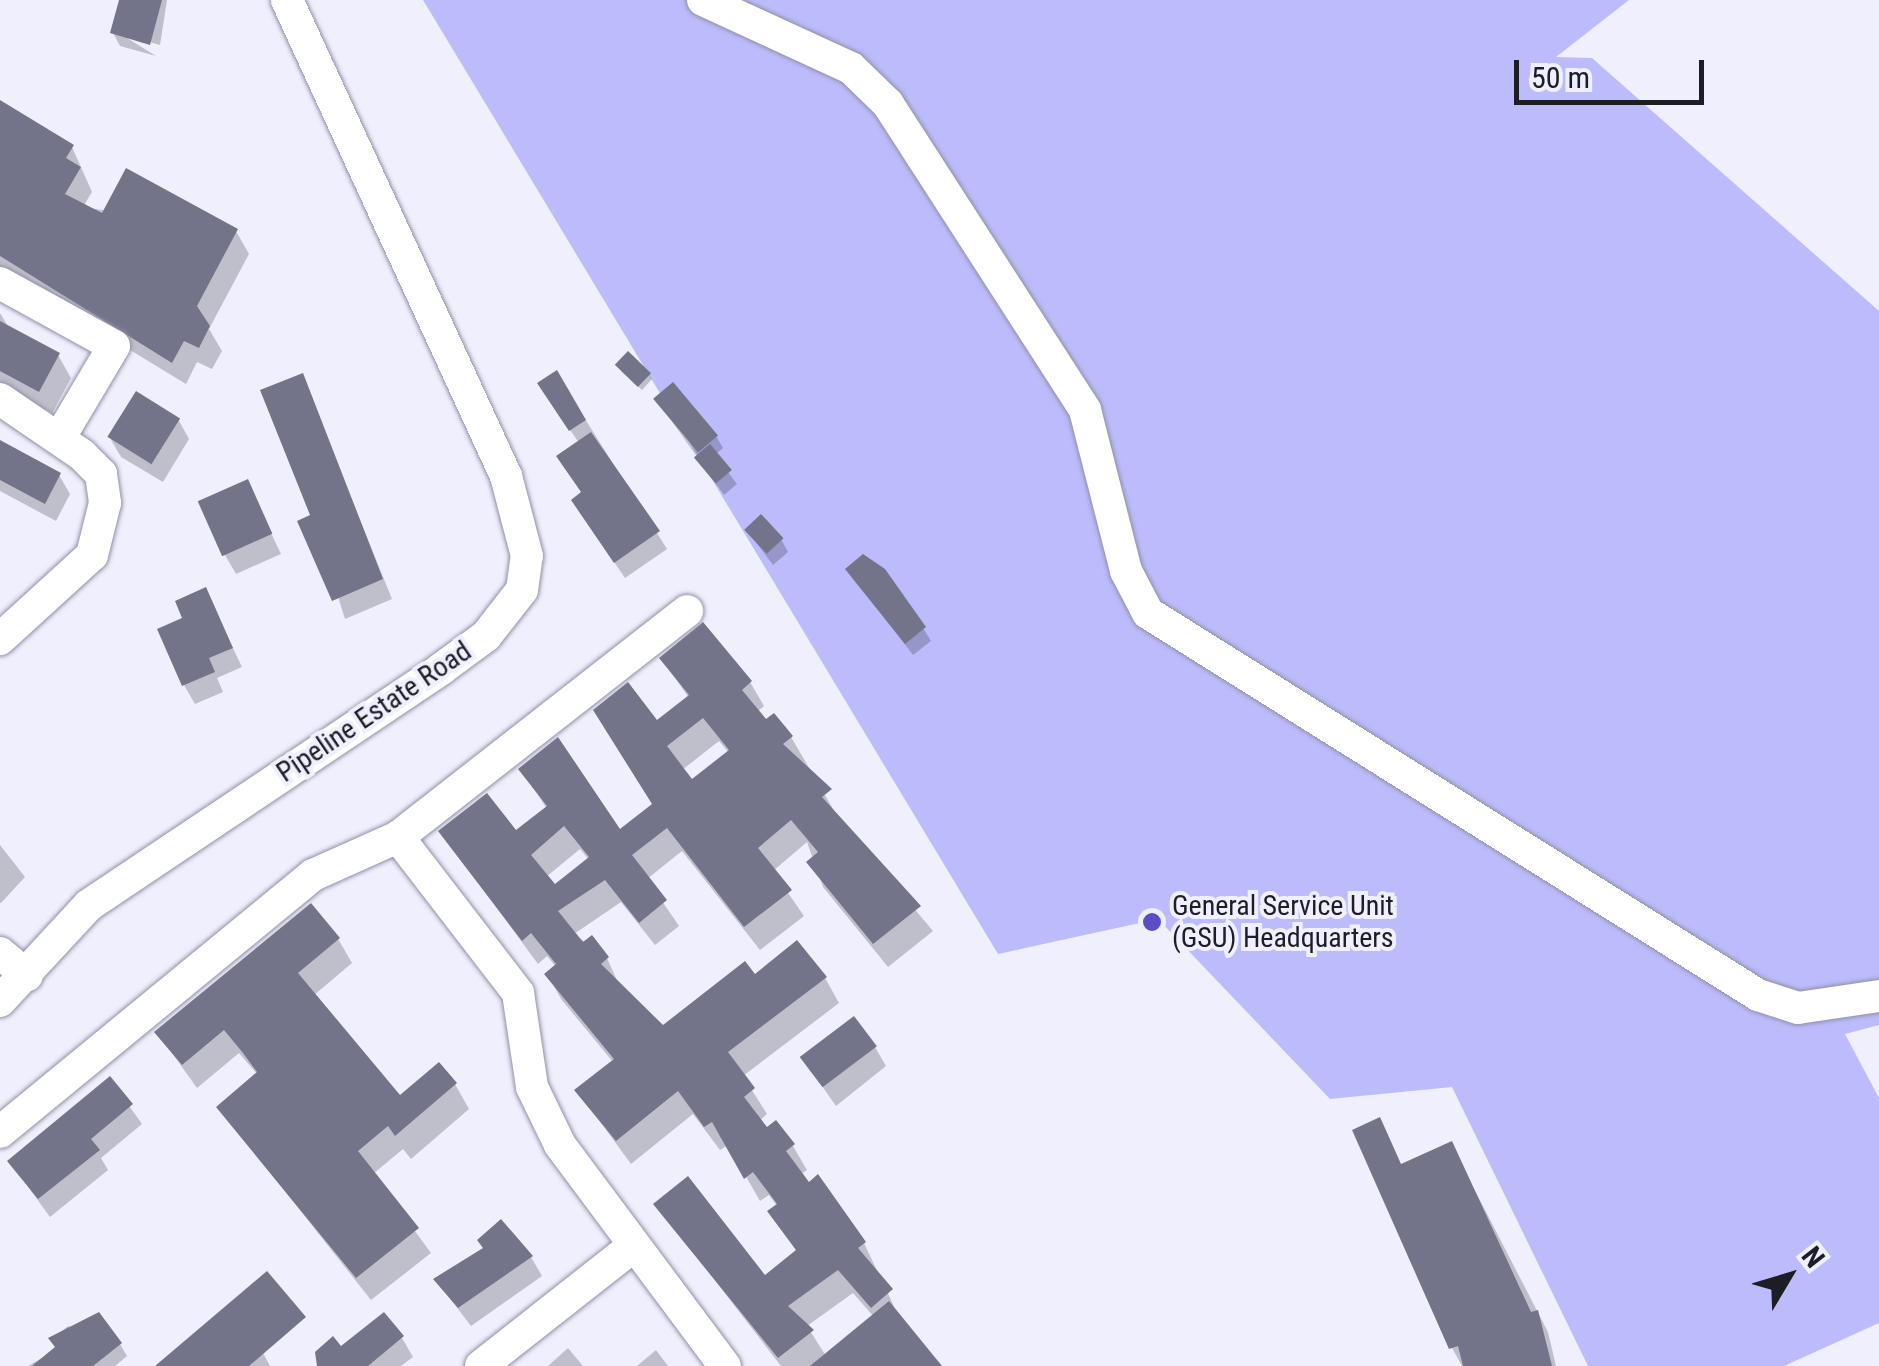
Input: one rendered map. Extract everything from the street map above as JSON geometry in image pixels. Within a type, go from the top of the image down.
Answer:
[{"type":"street","name":"Pipeline Estate Road","points":[[0,1000],[89,905],[441,669],[486,636],[522,590],[527,556],[506,476],[287,0]]},
{"type":"street","points":[[703,0],[851,68],[888,104],[1086,410],[1126,571],[1148,613],[1758,995],[1798,1008],[1879,996]]},
{"type":"street","points":[[0,283],[114,346],[60,438]]},
{"type":"street","points":[[0,398],[60,438],[101,474],[97,542],[76,572],[0,639]]},
{"type":"street","points":[[0,1132],[313,875],[398,837],[687,611]]},
{"type":"street","points":[[398,837],[518,993],[543,1116],[630,1248],[725,1366]]},
{"type":"street","points":[[0,954],[26,976]]},
{"type":"street","points":[[482,1366],[630,1248]]},
{"type":"shaded area","points":[[423,0],[1629,0],[1556,57],[1592,58],[1879,311],[1879,1025],[1845,1034],[1879,1098],[1879,1323],[1784,1366],[1588,1366],[1452,1087],[1330,1099],[1158,919],[998,954]]},
{"type":"building","points":[[119,0],[162,0],[150,45],[110,33]]},
{"type":"building","points":[[0,100],[74,145],[66,158],[81,167],[65,194],[102,213],[126,168],[238,229],[197,306],[210,326],[199,348],[184,341],[172,363],[0,256]]},
{"type":"building","points":[[0,321],[60,353],[39,392],[0,371]]},
{"type":"building","points":[[628,351],[651,373],[638,387],[615,365]]},
{"type":"building","points":[[557,370],[586,420],[569,431],[537,383]]},
{"type":"building","points":[[303,373],[383,579],[332,601],[297,521],[310,515],[260,390]]},
{"type":"building","points":[[673,382],[718,436],[698,452],[653,399]]},
{"type":"building","points":[[136,391],[180,419],[151,464],[107,437]]},
{"type":"building","points":[[591,432],[660,531],[614,563],[571,500],[581,492],[556,456]]},
{"type":"building","points":[[0,440],[61,473],[45,504],[0,480]]},
{"type":"building","points":[[710,444],[732,470],[716,484],[694,457]]},
{"type":"building","points":[[248,479],[272,534],[222,556],[198,501]]},
{"type":"building","points":[[761,514],[784,538],[767,554],[744,530]]},
{"type":"building","points":[[863,554],[885,569],[926,627],[905,644],[845,569]]},
{"type":"building","points":[[206,587],[233,648],[209,658],[215,672],[182,686],[157,629],[182,618],[175,601]]},
{"type":"building","points":[[703,622],[752,681],[742,690],[766,719],[774,713],[793,736],[783,744],[832,789],[822,797],[921,906],[873,944],[806,862],[818,852],[791,820],[758,848],[792,890],[744,927],[667,828],[632,855],[667,900],[639,923],[605,880],[558,911],[583,942],[592,935],[609,957],[601,964],[663,1025],[745,961],[755,974],[797,940],[827,977],[728,1052],[755,1088],[744,1097],[767,1127],[776,1120],[795,1144],[786,1151],[809,1182],[818,1174],[866,1242],[858,1248],[893,1289],[871,1308],[838,1270],[788,1306],[814,1330],[778,1358],[653,1204],[688,1176],[765,1275],[796,1250],[767,1211],[777,1204],[753,1172],[744,1179],[712,1122],[704,1127],[678,1091],[616,1141],[574,1090],[614,1059],[544,974],[556,964],[531,933],[522,941],[438,831],[487,793],[516,830],[547,806],[518,769],[558,737],[620,829],[652,804],[593,710],[628,682],[657,720],[689,695],[659,658]],"holes":[[[703,718],[729,750],[692,779],[667,746]],[[564,826],[589,857],[555,884],[531,855]]]},
{"type":"building","points":[[311,903],[340,938],[298,973],[400,1095],[439,1062],[457,1083],[395,1136],[388,1126],[358,1151],[419,1228],[356,1278],[216,1107],[257,1072],[243,1053],[224,1030],[182,1065],[154,1032]]},
{"type":"building","points":[[854,1016],[877,1046],[823,1087],[800,1057]]},
{"type":"building","points":[[110,1076],[133,1104],[91,1139],[100,1150],[38,1199],[7,1161]]},
{"type":"building","points":[[1380,1117],[1401,1164],[1452,1141],[1531,1312],[1538,1310],[1552,1366],[1463,1366],[1458,1346],[1449,1349],[1352,1130]]},
{"type":"building","points":[[501,1219],[533,1256],[458,1308],[433,1279],[483,1248],[477,1240]]},
{"type":"building","points":[[267,1271],[306,1317],[249,1366],[155,1366]]},
{"type":"building","points":[[889,1301],[942,1366],[810,1366]]},
{"type":"building","points":[[99,1312],[122,1343],[93,1366],[32,1366],[55,1347],[48,1338]]},
{"type":"building","points":[[384,1312],[404,1336],[368,1366],[317,1366],[315,1352],[333,1336],[341,1346]]},
{"type":"place","name":"General Service Unit (GSU) Headquarters","points":[[1152,922]]}]
